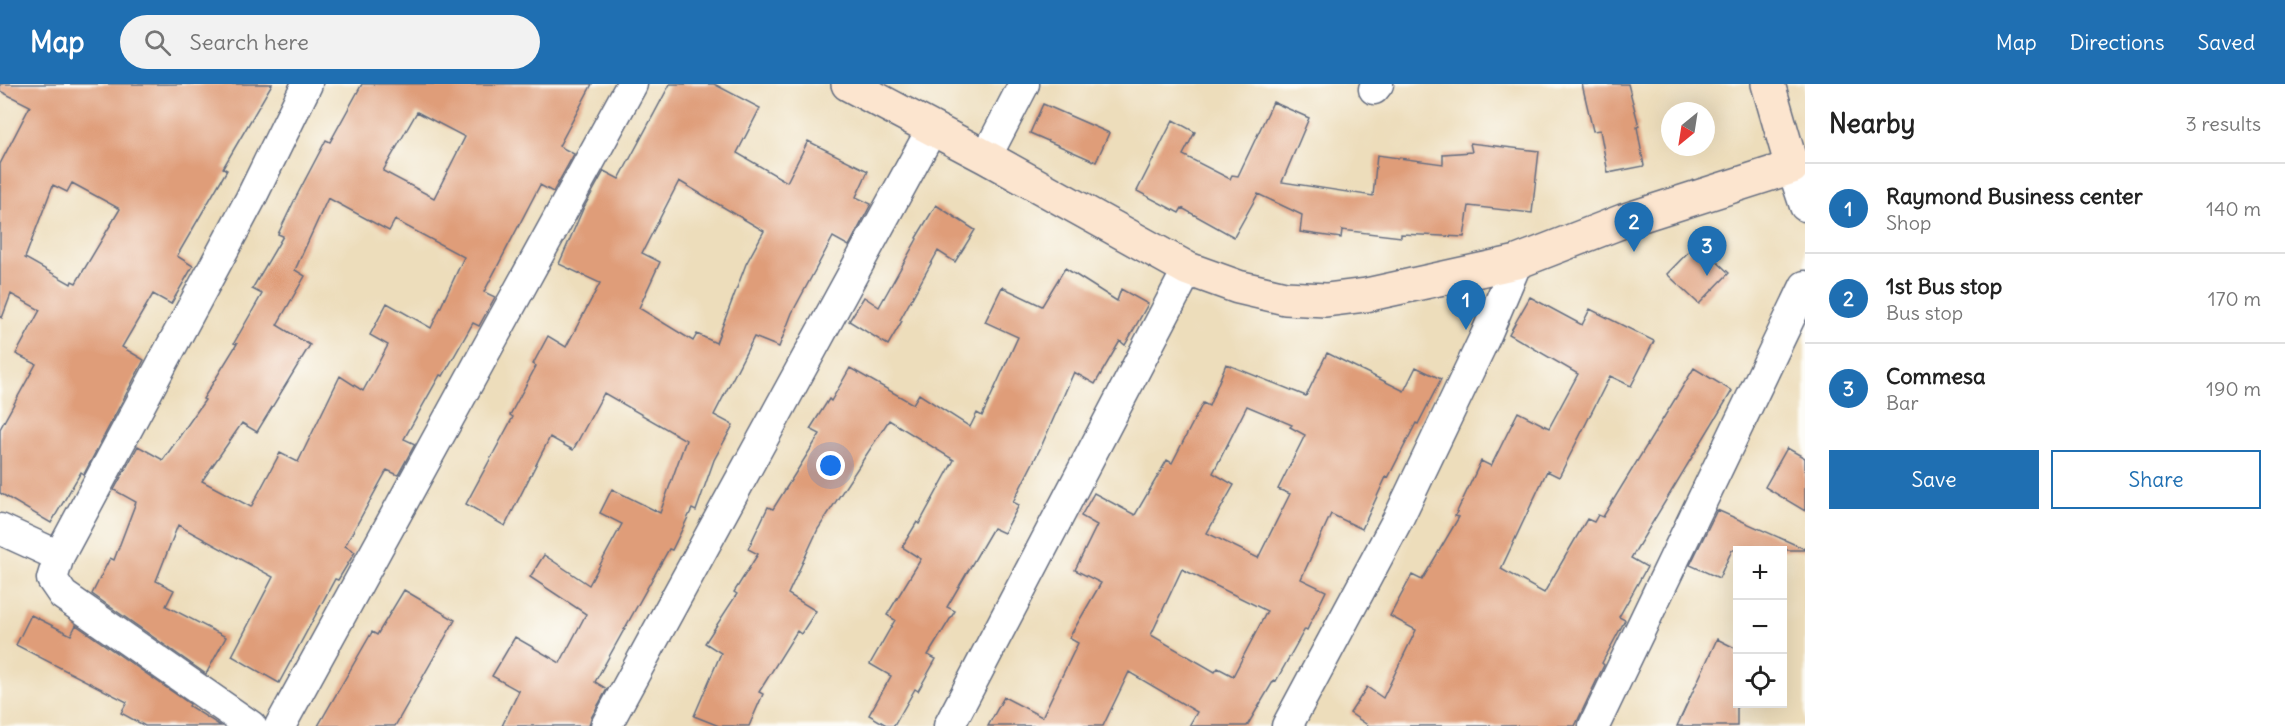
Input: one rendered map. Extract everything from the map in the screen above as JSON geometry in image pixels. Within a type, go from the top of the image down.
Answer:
[{"type":"main road","points":[[848,84],[986,157],[1188,269],[1238,287],[1285,298],[1326,300],[1366,295],[1517,262],[1623,221],[1798,166],[1768,84]]},
{"type":"street","points":[[251,726],[63,595],[52,579],[59,556],[250,200],[307,84]]},
{"type":"street","points":[[280,726],[632,84]]},
{"type":"street","points":[[986,157],[1024,84]]},
{"type":"street","points":[[606,726],[932,129]]},
{"type":"street","points":[[1798,166],[1805,206]]},
{"type":"street","points":[[1287,726],[1399,517],[1486,335],[1517,262]]},
{"type":"street","points":[[949,726],[1188,269]]},
{"type":"street","points":[[1594,726],[1805,286]]},
{"type":"street","points":[[0,529],[59,556]]},
{"type":"building","points":[[0,84],[272,84],[223,168],[227,170],[177,256],[193,266],[171,304],[153,294],[122,347],[144,360],[84,474],[81,472],[51,523],[0,493],[0,429],[36,364],[16,354],[40,310],[11,294],[2,318],[0,317],[0,164],[30,106],[0,91]],"holes":[[[72,183],[120,209],[76,283],[72,281],[71,284],[25,258],[53,185],[67,192]]]},
{"type":"building","points":[[362,84],[592,84],[559,146],[574,154],[553,192],[540,185],[484,292],[495,297],[479,326],[473,323],[404,439],[415,444],[398,475],[387,470],[345,546],[355,552],[338,580],[335,579],[279,683],[232,656],[273,577],[178,525],[156,581],[174,590],[166,606],[226,637],[206,674],[92,594],[110,558],[114,560],[136,502],[114,490],[138,446],[163,460],[205,400],[203,399],[237,344],[234,343],[262,294],[252,289],[283,236],[278,234],[326,140],[330,142]],"holes":[[[417,112],[465,137],[434,198],[383,171]],[[328,198],[389,231],[395,220],[464,257],[431,328],[387,303],[370,335],[388,345],[363,391],[340,376],[298,462],[280,453],[251,507],[202,481],[242,423],[257,432],[310,345],[277,325],[305,276],[295,270]]]},
{"type":"building","points":[[670,84],[714,84],[760,108],[737,153],[787,182],[808,141],[868,171],[856,197],[871,204],[849,246],[833,237],[792,313],[779,347],[754,337],[714,415],[733,425],[714,460],[696,511],[692,509],[672,550],[669,549],[595,682],[607,689],[589,726],[502,726],[519,691],[492,676],[515,637],[560,663],[586,614],[530,577],[544,555],[589,585],[622,524],[600,513],[612,489],[660,513],[686,440],[604,393],[573,450],[550,437],[505,526],[466,504],[513,417],[510,415],[536,366],[533,364],[548,336],[566,347],[600,283],[559,264],[583,209],[604,171],[619,179]],"holes":[[[679,181],[764,231],[746,264],[716,343],[697,334],[693,341],[639,308],[660,262],[642,253]]]},
{"type":"building","points":[[1582,84],[1628,84],[1639,126],[1637,127],[1644,166],[1608,173],[1600,130],[1593,131]]},
{"type":"building","points":[[1273,102],[1309,118],[1282,182],[1373,196],[1377,155],[1443,164],[1443,154],[1472,152],[1470,143],[1539,151],[1532,213],[1469,206],[1464,237],[1401,234],[1401,237],[1342,230],[1341,238],[1300,232],[1302,215],[1258,194],[1234,237],[1182,208],[1179,213],[1137,191],[1173,120],[1195,132],[1183,155],[1230,179],[1232,175],[1238,176]]},
{"type":"building","points":[[1043,104],[1109,133],[1096,162],[1030,133]]},
{"type":"building","points":[[936,205],[975,230],[955,262],[938,251],[888,345],[849,321],[864,297],[879,307]]},
{"type":"building","points":[[1697,243],[1729,273],[1699,304],[1667,274]]},
{"type":"building","points":[[1065,268],[1117,301],[1121,289],[1148,304],[1125,345],[1120,341],[1095,384],[1074,372],[1041,447],[1013,502],[1019,505],[1004,533],[993,528],[947,607],[955,611],[928,655],[936,659],[918,691],[915,689],[894,726],[888,726],[869,715],[891,676],[870,664],[895,620],[887,615],[921,559],[902,547],[917,522],[919,524],[954,460],[889,420],[818,529],[788,594],[816,611],[801,634],[797,631],[759,692],[763,694],[749,726],[719,726],[694,716],[721,653],[705,643],[737,594],[734,592],[758,554],[748,549],[768,507],[773,509],[820,434],[810,429],[829,399],[831,401],[850,368],[913,404],[919,394],[970,427],[977,413],[982,416],[1018,337],[985,322],[1002,287],[1042,306]]},
{"type":"building","points":[[1530,297],[1582,325],[1590,309],[1654,341],[1631,386],[1610,376],[1559,477],[1547,471],[1501,569],[1544,593],[1587,519],[1594,522],[1598,515],[1603,517],[1694,368],[1732,391],[1631,558],[1647,567],[1619,617],[1625,620],[1602,663],[1604,665],[1575,726],[1369,726],[1350,713],[1367,687],[1383,698],[1416,630],[1390,616],[1412,575],[1422,580],[1459,517],[1455,516],[1481,461],[1491,466],[1518,412],[1549,428],[1578,374],[1509,334]]},
{"type":"building","points":[[1327,353],[1404,391],[1416,367],[1441,379],[1388,478],[1386,477],[1362,529],[1331,514],[1301,579],[1326,591],[1307,630],[1305,629],[1247,726],[1189,726],[1197,712],[1129,672],[1103,726],[988,726],[1004,697],[1042,717],[1078,643],[1069,638],[1101,583],[1075,570],[1097,525],[1081,516],[1094,493],[1135,515],[1167,460],[1172,463],[1203,403],[1209,406],[1226,364],[1306,396]],"holes":[[[1247,406],[1292,425],[1290,427],[1305,435],[1278,489],[1290,494],[1258,558],[1207,533],[1234,485],[1213,473]],[[1182,569],[1267,611],[1233,676],[1218,668],[1215,672],[1151,635]]]},
{"type":"building","points":[[1787,448],[1805,458],[1805,511],[1765,487]]},
{"type":"building","points":[[1717,510],[1805,549],[1787,550],[1787,546],[1733,546],[1719,578],[1690,565]]},
{"type":"building","points":[[404,590],[455,620],[395,726],[318,726],[372,632],[377,635]]},
{"type":"building","points":[[31,615],[71,635],[76,625],[190,704],[189,706],[221,726],[145,726],[121,713],[127,702],[16,645]]},
{"type":"building","points":[[1717,639],[1733,647],[1733,708],[1737,708],[1737,726],[1677,726]]},
{"type":"place","name":"1st Bus stop","points":[[1634,252]]},
{"type":"place","name":"Commesa","points":[[1707,276]]},
{"type":"place","name":"Raymond Business center","points":[[1466,330]]}]
